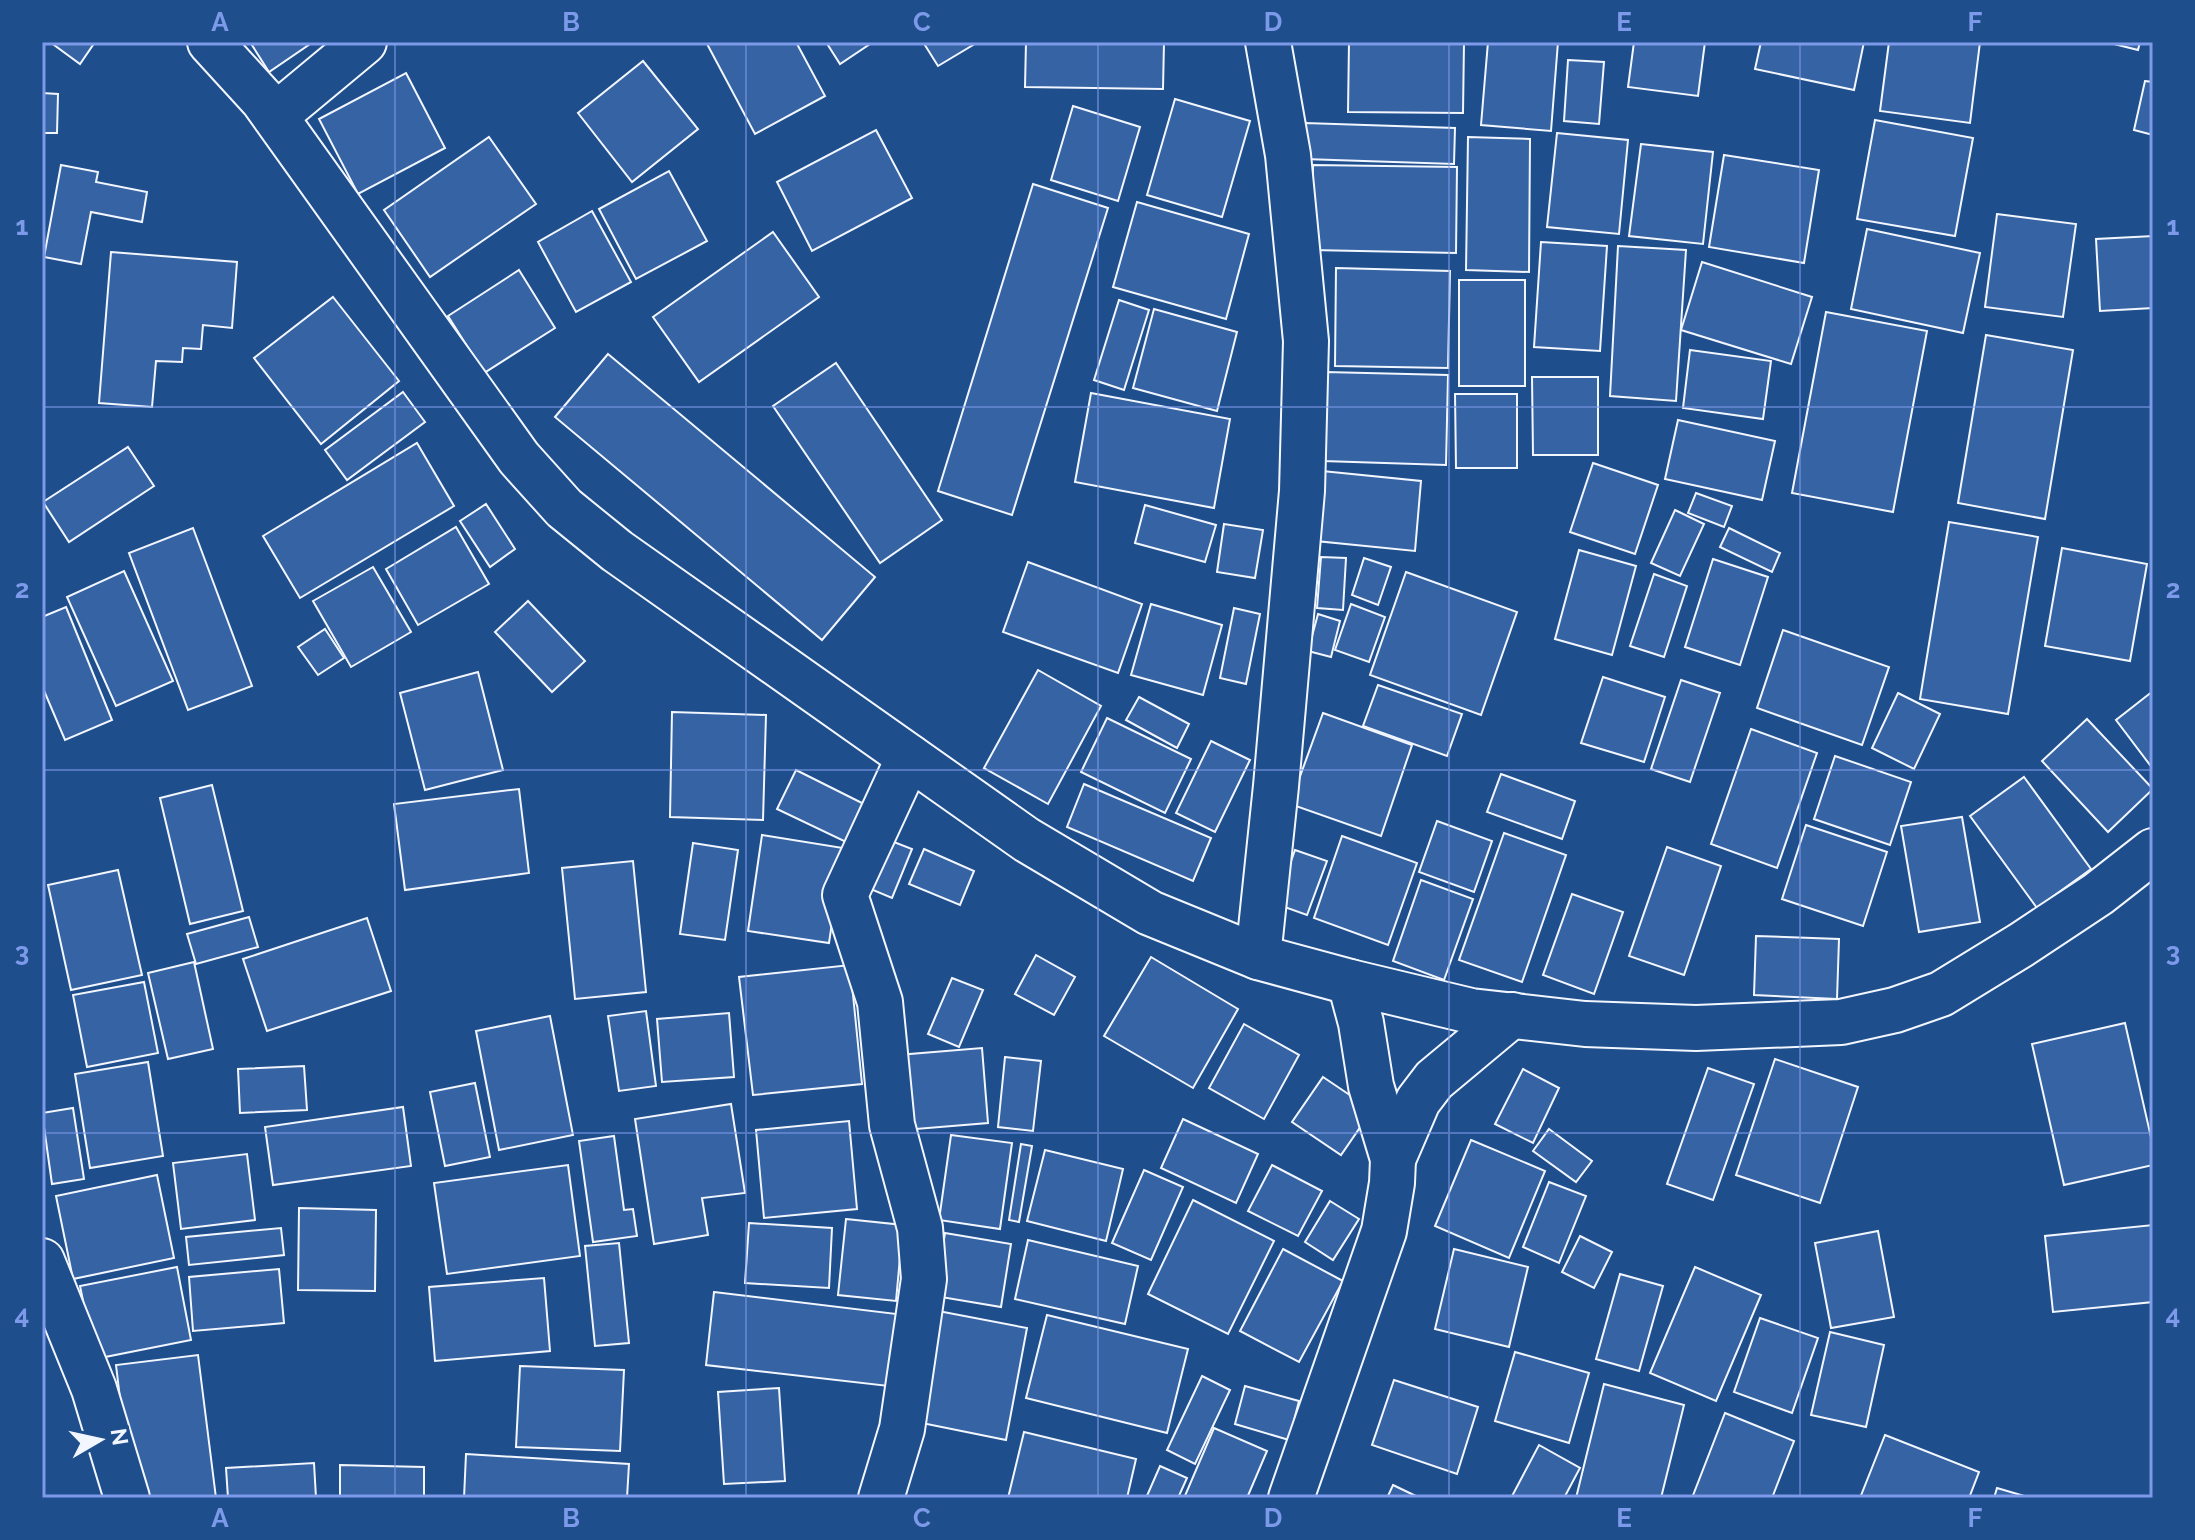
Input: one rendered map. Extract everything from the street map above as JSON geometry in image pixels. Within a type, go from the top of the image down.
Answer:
[{"type":"street","points":[[210,42],[263,100],[519,458],[564,508],[617,551],[1027,840],[1150,913],[1258,957],[1471,1011],[1585,1024],[1696,1028],[1841,1022],[1895,1010],[1941,994],[2098,894],[2153,851]]},
{"type":"street","points":[[275,116],[364,42]]},
{"type":"street","points":[[1258,957],[1278,772],[1302,491],[1306,341],[1288,155],[1268,42]]},
{"type":"street","points":[[881,1498],[902,1429],[924,1279],[920,1228],[892,1125],[880,1002],[845,895],[909,757]]},
{"type":"street","points":[[1291,1498],[1384,1231],[1392,1183],[1393,1159],[1371,1086],[1361,1023],[1350,982]]},
{"type":"street","points":[[1393,1159],[1418,1101],[1434,1080],[1512,1015]]},
{"type":"street","points":[[42,1261],[94,1389],[127,1498]]},
{"type":"building","points":[[50,42],[95,42],[80,64]]},
{"type":"building","points":[[250,42],[313,42],[269,72]]},
{"type":"building","points":[[706,42],[796,42],[825,96],[755,134]]},
{"type":"building","points":[[826,42],[873,42],[840,64]]},
{"type":"building","points":[[923,42],[978,42],[938,66]]},
{"type":"building","points":[[1026,42],[1164,42],[1163,89],[1025,87]]},
{"type":"building","points":[[1349,42],[1464,42],[1463,113],[1348,112]]},
{"type":"building","points":[[1488,42],[1558,42],[1551,131],[1481,125]]},
{"type":"building","points":[[1634,42],[1705,42],[1698,96],[1628,87]]},
{"type":"building","points":[[1761,42],[1864,42],[1854,90],[1755,69]]},
{"type":"building","points":[[1889,42],[1980,42],[1970,123],[1880,111]]},
{"type":"building","points":[[2106,42],[2140,42],[2138,50]]},
{"type":"building","points":[[1568,60],[1604,62],[1599,124],[1564,121]]},
{"type":"building","points":[[643,61],[698,129],[632,182],[578,113]]},
{"type":"building","points":[[406,73],[445,148],[358,194],[319,119]]},
{"type":"building","points":[[2145,81],[2153,82],[2153,135],[2134,130]]},
{"type":"building","points":[[42,93],[58,94],[57,133],[42,133]]},
{"type":"building","points":[[1175,99],[1250,121],[1222,217],[1147,195]]},
{"type":"building","points":[[1073,106],[1140,127],[1118,201],[1051,180]]},
{"type":"building","points":[[1875,120],[1973,138],[1955,236],[1857,219]]},
{"type":"building","points":[[1305,123],[1455,128],[1454,164],[1304,159]]},
{"type":"building","points":[[876,130],[912,198],[812,251],[777,182]]},
{"type":"building","points":[[1557,133],[1628,140],[1619,234],[1547,227]]},
{"type":"building","points":[[489,137],[536,204],[430,277],[384,210]]},
{"type":"building","points":[[1468,137],[1530,139],[1529,272],[1466,270]]},
{"type":"building","points":[[1641,144],[1713,152],[1703,244],[1629,236]]},
{"type":"building","points":[[1724,155],[1819,170],[1804,263],[1709,247]]},
{"type":"building","points":[[61,165],[98,172],[96,182],[147,192],[142,222],[91,212],[81,264],[44,257]]},
{"type":"building","points":[[1313,165],[1457,167],[1456,253],[1312,250]]},
{"type":"building","points":[[669,171],[707,241],[636,279],[599,209]]},
{"type":"building","points":[[1033,184],[1108,208],[1012,515],[938,491]]},
{"type":"building","points":[[1137,202],[1249,234],[1226,319],[1113,287]]},
{"type":"building","points":[[592,211],[631,282],[576,312],[538,242]]},
{"type":"building","points":[[1997,214],[2076,224],[2063,317],[1985,307]]},
{"type":"building","points":[[1867,229],[1980,253],[1963,333],[1851,309]]},
{"type":"building","points":[[773,232],[819,297],[699,382],[653,317]]},
{"type":"building","points":[[2153,236],[2153,308],[2100,311],[2096,239]]},
{"type":"building","points":[[1541,242],[1607,246],[1600,351],[1534,347]]},
{"type":"building","points":[[1618,246],[1686,250],[1676,401],[1610,396]]},
{"type":"building","points":[[111,252],[237,262],[232,328],[203,325],[201,349],[183,348],[182,362],[156,361],[152,407],[99,403]]},
{"type":"building","points":[[1702,262],[1812,297],[1791,364],[1681,330]]},
{"type":"building","points":[[1336,268],[1450,271],[1448,368],[1335,366]]},
{"type":"building","points":[[519,270],[555,328],[484,373],[448,316]]},
{"type":"building","points":[[1459,280],[1525,280],[1525,386],[1459,386]]},
{"type":"building","points":[[333,297],[399,381],[321,444],[254,358]]},
{"type":"building","points":[[1119,300],[1149,310],[1124,390],[1094,380]]},
{"type":"building","points":[[1154,309],[1237,332],[1217,411],[1133,388]]},
{"type":"building","points":[[1826,312],[1927,331],[1893,512],[1792,493]]},
{"type":"building","points":[[1986,335],[2073,350],[2045,519],[1958,503]]},
{"type":"building","points":[[1690,350],[1771,361],[1763,419],[1683,408]]},
{"type":"building","points":[[608,354],[875,577],[822,640],[555,417]]},
{"type":"building","points":[[836,363],[942,520],[880,563],[773,406]]},
{"type":"building","points":[[1325,372],[1448,375],[1446,465],[1323,461]]},
{"type":"building","points":[[1532,377],[1598,377],[1598,455],[1533,455]]},
{"type":"building","points":[[403,392],[425,422],[347,480],[325,450]]},
{"type":"building","points":[[1091,393],[1230,419],[1214,508],[1075,482]]},
{"type":"building","points":[[1455,394],[1517,394],[1517,468],[1456,468]]},
{"type":"building","points":[[1678,420],[1775,441],[1762,500],[1665,479]]},
{"type":"building","points":[[417,443],[454,506],[300,598],[263,536]]},
{"type":"building","points":[[128,447],[154,486],[69,542],[43,502]]},
{"type":"building","points":[[1593,463],[1658,485],[1635,554],[1570,532]]},
{"type":"building","points":[[1322,471],[1421,481],[1415,551],[1316,541]]},
{"type":"building","points":[[1696,493],[1732,506],[1724,527],[1688,513]]},
{"type":"building","points":[[486,504],[515,549],[490,567],[460,521]]},
{"type":"building","points":[[1145,505],[1216,525],[1205,562],[1135,543]]},
{"type":"building","points":[[1675,510],[1704,524],[1680,576],[1651,563]]},
{"type":"building","points":[[1949,522],[2038,537],[2008,714],[1920,699]]},
{"type":"building","points":[[1224,524],[1263,530],[1255,578],[1217,572]]},
{"type":"building","points":[[456,527],[489,584],[418,625],[386,569]]},
{"type":"building","points":[[193,528],[252,686],[188,710],[129,553]]},
{"type":"building","points":[[1729,528],[1780,553],[1772,572],[1720,547]]},
{"type":"building","points":[[2062,548],[2147,564],[2130,661],[2045,646]]},
{"type":"building","points":[[1579,550],[1636,566],[1612,655],[1555,639]]},
{"type":"building","points":[[1321,557],[1346,558],[1343,610],[1317,608]]},
{"type":"building","points":[[1364,558],[1391,567],[1378,605],[1352,595]]},
{"type":"building","points":[[1713,559],[1768,577],[1740,665],[1685,647]]},
{"type":"building","points":[[1028,562],[1142,604],[1118,673],[1003,632]]},
{"type":"building","points":[[373,567],[411,632],[351,667],[313,601]]},
{"type":"building","points":[[124,571],[173,681],[116,706],[67,597]]},
{"type":"building","points":[[1406,572],[1517,612],[1481,715],[1370,675]]},
{"type":"building","points":[[1654,574],[1687,586],[1664,657],[1630,646]]},
{"type":"building","points":[[528,601],[585,661],[552,692],[495,632]]},
{"type":"building","points":[[1151,604],[1222,625],[1203,695],[1131,675]]},
{"type":"building","points":[[1351,604],[1385,617],[1369,662],[1335,650]]},
{"type":"building","points":[[66,607],[112,720],[65,740],[42,686],[42,617]]},
{"type":"building","points":[[1234,608],[1260,614],[1246,684],[1220,678]]},
{"type":"building","points":[[1318,614],[1340,621],[1331,657],[1308,651]]},
{"type":"building","points":[[325,629],[344,658],[318,675],[298,647]]},
{"type":"building","points":[[1783,630],[1889,667],[1862,745],[1757,708]]},
{"type":"building","points":[[1038,670],[1101,706],[1048,804],[984,768]]},
{"type":"building","points":[[478,672],[503,770],[425,790],[400,693]]},
{"type":"building","points":[[1603,677],[1665,697],[1644,762],[1581,743]]},
{"type":"building","points":[[1681,680],[1720,693],[1690,782],[1651,769]]},
{"type":"building","points":[[1378,685],[1462,714],[1447,756],[1363,726]]},
{"type":"building","points":[[2153,691],[2153,769],[2116,720]]},
{"type":"building","points":[[1898,693],[1940,714],[1914,769],[1872,748]]},
{"type":"building","points":[[1139,697],[1189,724],[1177,748],[1126,720]]},
{"type":"building","points":[[672,712],[766,715],[763,820],[670,817]]},
{"type":"building","points":[[1323,713],[1412,745],[1381,836],[1290,804]]},
{"type":"building","points":[[1107,718],[1191,759],[1165,813],[1081,772]]},
{"type":"building","points":[[2087,719],[2153,789],[2108,832],[2042,761]]},
{"type":"building","points":[[1751,729],[1817,753],[1777,868],[1711,844]]},
{"type":"building","points":[[1211,741],[1250,760],[1215,832],[1176,813]]},
{"type":"building","points":[[1835,756],[1911,782],[1890,845],[1814,819]]},
{"type":"building","points":[[796,770],[864,804],[846,842],[777,809]]},
{"type":"building","points":[[1501,774],[1575,801],[1562,839],[1487,812]]},
{"type":"building","points":[[2024,777],[2091,869],[2037,908],[1970,816]]},
{"type":"building","points":[[1084,784],[1211,838],[1193,881],[1067,827]]},
{"type":"building","points":[[212,785],[243,911],[190,924],[160,798]]},
{"type":"building","points":[[519,789],[529,873],[405,890],[394,804]]},
{"type":"building","points":[[1962,817],[1980,922],[1919,932],[1901,826]]},
{"type":"building","points":[[1437,821],[1492,841],[1474,892],[1419,872]]},
{"type":"building","points":[[1806,825],[1887,852],[1863,926],[1782,899]]},
{"type":"building","points":[[1504,833],[1566,855],[1522,982],[1459,960]]},
{"type":"building","points":[[762,835],[843,848],[829,943],[748,931]]},
{"type":"building","points":[[1342,836],[1417,863],[1388,945],[1314,918]]},
{"type":"building","points":[[881,837],[912,849],[892,898],[861,885]]},
{"type":"building","points":[[693,843],[738,850],[725,940],[680,934]]},
{"type":"building","points":[[1667,847],[1721,866],[1684,975],[1629,956]]},
{"type":"building","points":[[924,849],[974,871],[960,905],[909,884]]},
{"type":"building","points":[[1295,850],[1327,861],[1307,915],[1276,904]]},
{"type":"building","points":[[633,861],[646,992],[575,999],[562,868]]},
{"type":"building","points":[[118,870],[142,975],[71,990],[48,885]]},
{"type":"building","points":[[1421,880],[1473,899],[1444,980],[1393,961]]},
{"type":"building","points":[[1572,894],[1623,912],[1594,994],[1543,975]]},
{"type":"building","points":[[249,917],[258,947],[196,964],[187,934]]},
{"type":"building","points":[[367,918],[391,991],[267,1031],[243,959]]},
{"type":"building","points":[[1756,936],[1839,939],[1837,999],[1754,995]]},
{"type":"building","points":[[1036,955],[1075,977],[1054,1015],[1015,994]]},
{"type":"building","points":[[1151,957],[1238,1009],[1193,1088],[1104,1036]]},
{"type":"building","points":[[194,962],[213,1049],[168,1059],[148,973]]},
{"type":"building","points":[[850,965],[862,1084],[753,1095],[739,977]]},
{"type":"building","points":[[952,978],[983,990],[959,1047],[928,1034]]},
{"type":"building","points":[[144,982],[158,1053],[87,1067],[73,995]]},
{"type":"building","points":[[646,1011],[656,1086],[619,1091],[608,1016]]},
{"type":"building","points":[[729,1013],[734,1077],[662,1082],[657,1019]]},
{"type":"building","points":[[550,1016],[573,1135],[499,1150],[476,1031]]},
{"type":"building","points":[[2125,1023],[2153,1146],[2153,1165],[2064,1185],[2032,1044]]},
{"type":"building","points":[[1244,1024],[1299,1055],[1264,1119],[1209,1088]]},
{"type":"building","points":[[982,1048],[988,1123],[904,1130],[898,1055]]},
{"type":"building","points":[[1005,1057],[1041,1061],[1033,1131],[998,1127]]},
{"type":"building","points":[[1775,1059],[1858,1087],[1820,1203],[1736,1175]]},
{"type":"building","points":[[148,1062],[163,1156],[90,1168],[75,1074]]},
{"type":"building","points":[[304,1066],[307,1110],[240,1113],[238,1069]]},
{"type":"building","points":[[1708,1068],[1754,1084],[1713,1200],[1667,1184]]},
{"type":"building","points":[[1523,1069],[1559,1088],[1533,1143],[1495,1124]]},
{"type":"building","points":[[1323,1077],[1372,1110],[1341,1155],[1292,1122]]},
{"type":"building","points":[[475,1083],[490,1157],[445,1166],[430,1092]]},
{"type":"building","points":[[731,1104],[745,1193],[702,1198],[708,1235],[654,1244],[635,1119]]},
{"type":"building","points":[[403,1107],[411,1166],[273,1185],[265,1127]]},
{"type":"building","points":[[73,1108],[84,1179],[52,1184],[42,1113]]},
{"type":"building","points":[[1183,1119],[1258,1154],[1236,1203],[1161,1168]]},
{"type":"building","points":[[849,1121],[857,1209],[764,1218],[756,1130]]},
{"type":"building","points":[[1549,1129],[1592,1161],[1576,1182],[1533,1151]]},
{"type":"building","points":[[951,1135],[1012,1143],[1000,1229],[939,1220]]},
{"type":"building","points":[[614,1136],[624,1210],[633,1209],[637,1236],[593,1242],[579,1141]]},
{"type":"building","points":[[1471,1140],[1545,1171],[1509,1258],[1435,1226]]},
{"type":"building","points":[[1021,1144],[1032,1146],[1019,1222],[1009,1220]]},
{"type":"building","points":[[1045,1150],[1123,1169],[1106,1241],[1027,1221]]},
{"type":"building","points":[[247,1154],[255,1220],[181,1229],[173,1163]]},
{"type":"building","points":[[568,1165],[580,1256],[447,1274],[434,1183]]},
{"type":"building","points":[[1272,1165],[1322,1191],[1298,1236],[1248,1211]]},
{"type":"building","points":[[1144,1170],[1183,1187],[1151,1260],[1112,1243]]},
{"type":"building","points":[[157,1175],[174,1258],[73,1279],[56,1196]]},
{"type":"building","points":[[1549,1182],[1586,1196],[1559,1263],[1523,1247]]},
{"type":"building","points":[[1193,1200],[1274,1241],[1228,1334],[1148,1294]]},
{"type":"building","points":[[1330,1201],[1359,1219],[1333,1260],[1305,1242]]},
{"type":"building","points":[[299,1208],[376,1210],[375,1291],[298,1290]]},
{"type":"building","points":[[846,1219],[903,1225],[896,1301],[838,1295]]},
{"type":"building","points":[[749,1223],[832,1228],[829,1288],[745,1283]]},
{"type":"building","points":[[2153,1225],[2153,1302],[2053,1312],[2045,1236]]},
{"type":"building","points":[[281,1228],[284,1255],[189,1265],[186,1237]]},
{"type":"building","points":[[1878,1231],[1894,1317],[1831,1328],[1815,1243]]},
{"type":"building","points":[[945,1233],[1011,1244],[1001,1307],[935,1296]]},
{"type":"building","points":[[1580,1236],[1612,1252],[1594,1288],[1562,1272]]},
{"type":"building","points":[[1028,1240],[1138,1266],[1125,1324],[1015,1299]]},
{"type":"building","points":[[619,1243],[629,1343],[595,1346],[585,1246]]},
{"type":"building","points":[[1283,1249],[1343,1281],[1299,1362],[1240,1331]]},
{"type":"building","points":[[1454,1249],[1528,1267],[1509,1347],[1435,1329]]},
{"type":"building","points":[[177,1267],[191,1340],[95,1359],[80,1286]]},
{"type":"building","points":[[1695,1267],[1761,1295],[1716,1401],[1650,1373]]},
{"type":"building","points":[[279,1269],[284,1323],[193,1331],[189,1277]]},
{"type":"building","points":[[1620,1274],[1663,1286],[1639,1371],[1596,1359]]},
{"type":"building","points":[[544,1278],[550,1351],[435,1361],[429,1287]]},
{"type":"building","points":[[714,1292],[905,1315],[897,1387],[706,1365]]},
{"type":"building","points":[[933,1310],[1027,1328],[1006,1440],[912,1421]]},
{"type":"building","points":[[1047,1315],[1188,1349],[1167,1433],[1026,1398]]},
{"type":"building","points":[[1760,1318],[1818,1338],[1792,1413],[1734,1392]]},
{"type":"building","points":[[1830,1332],[1884,1345],[1866,1427],[1811,1415]]},
{"type":"building","points":[[1515,1352],[1589,1373],[1569,1443],[1495,1421]]},
{"type":"building","points":[[198,1355],[216,1498],[132,1498],[116,1365]]},
{"type":"building","points":[[520,1366],[624,1370],[620,1451],[516,1447]]},
{"type":"building","points":[[1202,1376],[1230,1390],[1195,1464],[1167,1450]]},
{"type":"building","points":[[1394,1380],[1478,1407],[1457,1474],[1372,1445]]},
{"type":"building","points":[[1604,1384],[1684,1405],[1661,1498],[1576,1498]]},
{"type":"building","points":[[1245,1386],[1299,1401],[1289,1440],[1235,1424]]},
{"type":"building","points":[[779,1388],[785,1481],[724,1484],[718,1392]]},
{"type":"building","points":[[1725,1413],[1794,1441],[1772,1498],[1692,1498]]},
{"type":"building","points":[[1214,1428],[1267,1451],[1247,1498],[1184,1498]]},
{"type":"building","points":[[1024,1432],[1136,1459],[1127,1498],[1008,1498]]},
{"type":"building","points":[[1885,1435],[1979,1472],[1969,1498],[1860,1498]]},
{"type":"building","points":[[1539,1445],[1580,1468],[1564,1498],[1511,1498]]},
{"type":"building","points":[[466,1454],[629,1464],[627,1498],[464,1498]]},
{"type":"building","points":[[314,1463],[316,1498],[228,1498],[226,1468]]},
{"type":"building","points":[[340,1465],[424,1467],[424,1498],[340,1498]]},
{"type":"building","points":[[1160,1466],[1187,1478],[1178,1498],[1146,1498]]},
{"type":"building","points":[[1393,1485],[1420,1498],[1387,1498]]},
{"type":"building","points":[[1997,1488],[2031,1498],[1994,1498]]}]
